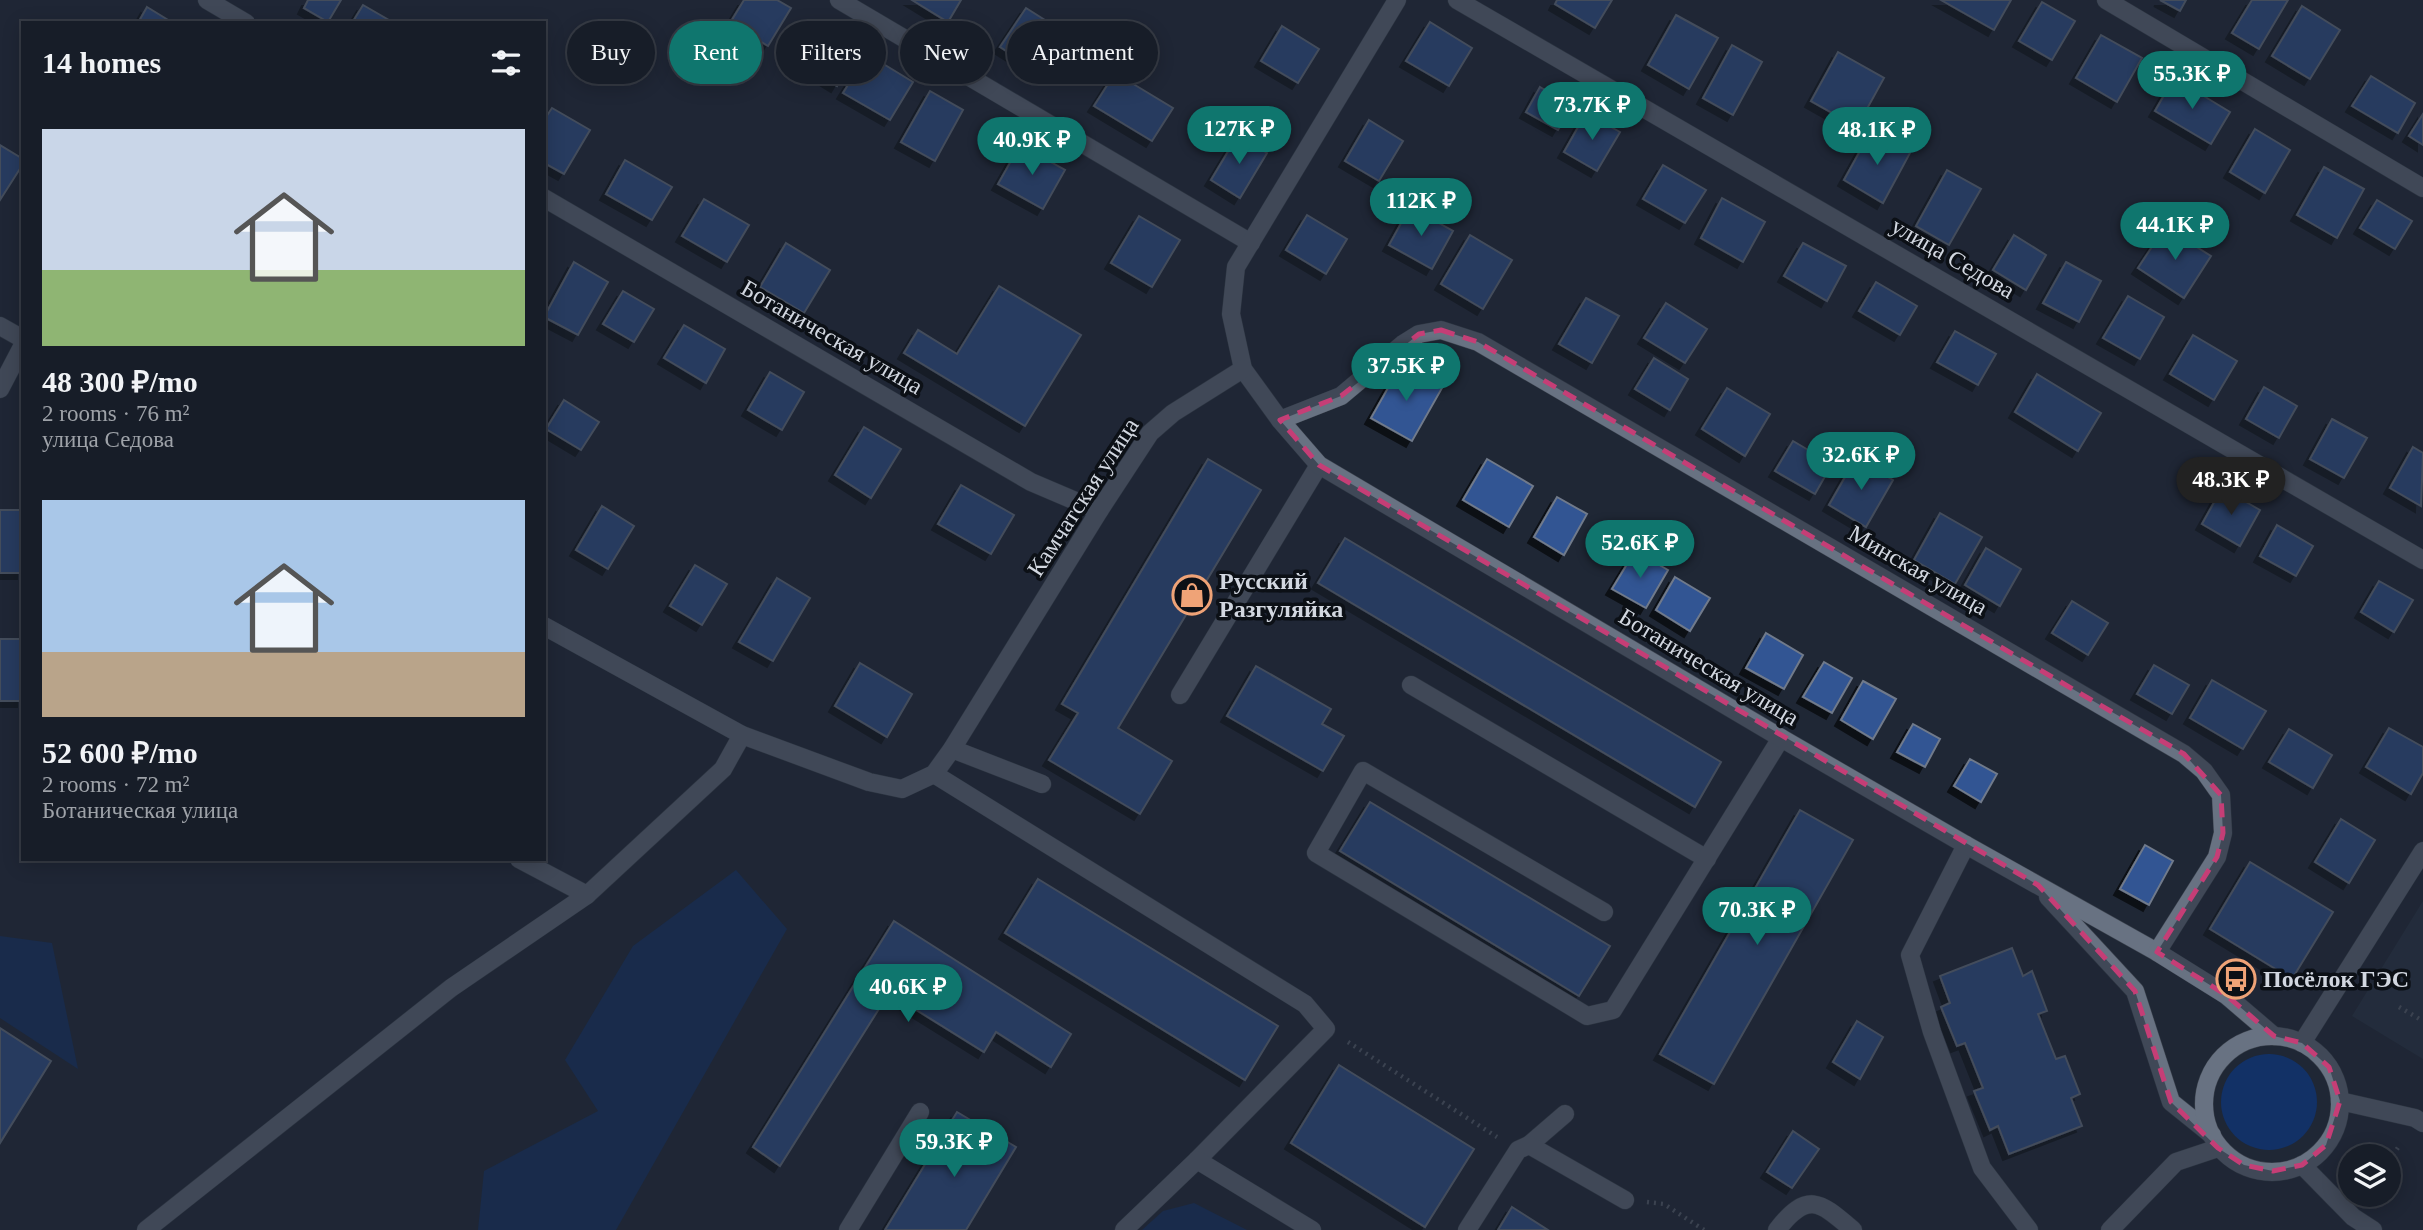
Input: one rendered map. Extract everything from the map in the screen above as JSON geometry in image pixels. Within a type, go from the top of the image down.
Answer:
[{"type":"street","points":[[207,0],[243,21]]},
{"type":"street","points":[[839,0],[1251,243]]},
{"type":"street","points":[[1243,369],[1231,314],[1236,267],[1397,0]]},
{"type":"street","name":"улица Седова","points":[[1457,0],[2423,560]]},
{"type":"street","points":[[2106,0],[2423,188]]},
{"type":"street","name":"Ботаническая улица","points":[[546,199],[1031,482],[1099,511]]},
{"type":"street","points":[[0,326],[21,338]]},
{"type":"street","name":"Минская улица","points":[[1280,420],[1341,396],[1403,344],[1419,334],[1441,330],[1478,342],[2184,754],[2204,771],[2221,795],[2223,833],[2217,857],[2157,952]]},
{"type":"street","points":[[0,389],[21,349]]},
{"type":"street","name":"Ботаническая улица","points":[[1243,369],[1280,420],[1319,465],[1781,738],[2157,952],[2226,995],[2274,1036]]},
{"type":"street","name":"Камчатская улица","points":[[934,774],[953,750],[1099,511],[1150,433],[1173,413],[1243,369]]},
{"type":"street","points":[[1180,695],[1319,465]]},
{"type":"street","points":[[546,627],[742,735],[869,782],[902,789],[934,774],[1305,1004],[1326,1029],[1124,1230]]},
{"type":"street","points":[[1412,685],[1707,859]]},
{"type":"street","points":[[146,1230],[451,988],[587,895],[723,769],[742,735]]},
{"type":"street","points":[[1604,912],[1363,771],[1316,853],[1587,1016],[1613,1010],[1781,738]]},
{"type":"street","points":[[953,750],[1042,784]]},
{"type":"street","points":[[1966,845],[1910,955],[1932,1032],[1982,1168],[2029,1230]]},
{"type":"street","points":[[2302,1043],[2423,850]]},
{"type":"street","points":[[523,861],[587,895]]},
{"type":"street","name":"Ботаническая улица","points":[[2038,885],[2135,991],[2171,1102],[2215,1142]]},
{"type":"street","points":[[2274,1036],[2302,1043],[2317,1053],[2329,1067],[2337,1083],[2340,1101],[2334,1131],[2315,1156],[2288,1170],[2258,1170],[2244,1165],[2215,1142],[2204,1104],[2206,1086],[2213,1069],[2224,1055],[2239,1044],[2256,1037],[2274,1036]]},
{"type":"street","points":[[2340,1101],[2415,1118],[2423,1123]]},
{"type":"street","points":[[848,1230],[920,1112]]},
{"type":"street","points":[[1467,1230],[1523,1148],[1565,1114]]},
{"type":"street","points":[[2110,1230],[2175,1162],[2215,1142]]},
{"type":"street","points":[[1523,1148],[1625,1200]]},
{"type":"street","points":[[1197,1160],[1312,1230]]},
{"type":"street","points":[[2302,1164],[2353,1217],[2373,1230]]},
{"type":"street","points":[[1777,1230],[1789,1214],[1802,1205],[1818,1204],[1825,1206],[1853,1230]]},
{"type":"path","points":[[2399,1007],[2423,1021]]},
{"type":"path","points":[[1326,1029],[1523,1148]]},
{"type":"path","points":[[1625,1200],[1664,1204],[1704,1230]]},
{"type":"highlighted area","points":[[1441,330],[1478,342],[2184,754],[2221,795],[2223,833],[2217,857],[2157,952],[2226,995],[2274,1036],[2302,1043],[2329,1067],[2340,1101],[2326,1145],[2302,1165],[2273,1171],[2244,1165],[2218,1148],[2171,1102],[2135,991],[2038,885],[1319,465],[1280,420],[1341,396],[1419,334]]},
{"type":"shaded area","points":[[736,870],[787,929],[616,1230],[478,1230],[484,1171],[598,1111],[565,1060],[633,946]]},
{"type":"shaded area","points":[[2423,901],[2423,1059],[2352,1016]]},
{"type":"shaded area","points":[[0,936],[52,943],[78,1069],[0,1018]]},
{"type":"shaded area","points":[[2269,1054],[2287,1058],[2303,1068],[2313,1084],[2317,1102],[2313,1120],[2303,1136],[2287,1146],[2269,1150],[2251,1146],[2235,1136],[2225,1120],[2221,1102],[2225,1084],[2235,1068],[2251,1058]]},
{"type":"shaded area","points":[[1194,1203],[1247,1230],[1142,1230],[1163,1211]]},
{"type":"building","points":[[308,0],[341,0],[329,21],[304,8]]},
{"type":"building","points":[[744,0],[777,0],[791,8],[783,21],[776,21],[776,33],[768,46],[762,42],[762,21],[731,21]]},
{"type":"building","points":[[912,0],[961,0],[946,21]]},
{"type":"building","points":[[1557,0],[1612,0],[1595,28],[1555,4]]},
{"type":"building","points":[[1941,0],[2011,0],[1994,30]]},
{"type":"building","points":[[2160,0],[2186,0],[2180,11]]},
{"type":"building","points":[[2252,0],[2288,0],[2259,49],[2232,33]]},
{"type":"building","points":[[2042,2],[2075,21],[2052,60],[2019,41]]},
{"type":"building","points":[[363,5],[391,21],[353,21]]},
{"type":"building","points":[[2302,6],[2340,30],[2310,79],[2272,56]]},
{"type":"building","points":[[147,7],[170,21],[139,21]]},
{"type":"building","points":[[1026,8],[1047,21],[1017,21]]},
{"type":"building","points":[[1676,15],[1718,38],[1689,89],[1648,65]]},
{"type":"building","points":[[1430,22],[1472,48],[1449,86],[1406,61]]},
{"type":"building","points":[[1282,26],[1319,49],[1298,83],[1261,61]]},
{"type":"building","points":[[2101,35],[2142,58],[2117,102],[2076,78]]},
{"type":"building","points":[[1007,36],[1007,51],[1000,47]]},
{"type":"building","points":[[1732,45],[1762,62],[1733,115],[1703,98]]},
{"type":"building","points":[[1838,52],[1884,78],[1857,127],[1811,101]]},
{"type":"building","points":[[886,66],[900,74],[900,84],[912,84],[890,120],[843,93],[849,84],[886,84]]},
{"type":"building","points":[[2371,76],[2415,103],[2398,133],[2352,106]]},
{"type":"building","points":[[2174,78],[2230,112],[2211,144],[2155,111]]},
{"type":"building","points":[[1108,84],[1133,84],[1173,108],[1152,141],[1094,106]]},
{"type":"building","points":[[1540,87],[1572,106],[1558,130],[1526,112]]},
{"type":"building","points":[[930,91],[963,110],[935,161],[901,142]]},
{"type":"building","points":[[552,108],[590,130],[564,174],[546,164],[546,117]]},
{"type":"building","points":[[1586,113],[1620,132],[1597,171],[1564,152]]},
{"type":"building","points":[[2423,114],[2423,145],[2409,136]]},
{"type":"building","points":[[1369,120],[1403,141],[1379,181],[1345,161]]},
{"type":"building","points":[[2255,129],[2290,150],[2265,193],[2230,172]]},
{"type":"building","points":[[1871,131],[1910,153],[1883,203],[1844,180]]},
{"type":"building","points":[[1238,135],[1267,153],[1240,198],[1211,180]]},
{"type":"building","points":[[0,145],[21,158],[21,167],[0,200]]},
{"type":"building","points":[[1020,145],[1065,170],[1043,209],[998,184]]},
{"type":"building","points":[[625,160],[672,187],[652,220],[606,194]]},
{"type":"building","points":[[1663,165],[1706,190],[1685,223],[1643,199]]},
{"type":"building","points":[[2324,167],[2364,189],[2337,238],[2297,215]]},
{"type":"building","points":[[1947,170],[1981,189],[1949,245],[1916,226]]},
{"type":"building","points":[[1722,198],[1765,222],[1743,262],[1701,238]]},
{"type":"building","points":[[704,199],[749,225],[727,262],[682,236]]},
{"type":"building","points":[[2377,200],[2412,221],[2395,249],[2360,228]]},
{"type":"building","points":[[1410,207],[1453,231],[1432,269],[1389,245]]},
{"type":"building","points":[[1307,215],[1347,239],[1326,274],[1286,250]]},
{"type":"building","points":[[1139,216],[1180,240],[1152,287],[1111,263]]},
{"type":"building","points":[[2165,227],[2211,256],[2184,298],[2138,268]]},
{"type":"building","points":[[1470,235],[1512,260],[1483,309],[1441,284]]},
{"type":"building","points":[[2014,235],[2046,255],[2026,290],[1993,270]]},
{"type":"building","points":[[786,243],[830,270],[804,313],[760,287]]},
{"type":"building","points":[[1803,243],[1846,266],[1827,301],[1784,276]]},
{"type":"building","points":[[574,262],[608,282],[578,335],[546,318],[546,313]]},
{"type":"building","points":[[2066,262],[2101,281],[2079,322],[2043,303]]},
{"type":"building","points":[[1876,282],[1917,306],[1900,335],[1859,311]]},
{"type":"building","points":[[999,286],[1081,335],[1025,426],[904,353],[918,330],[957,354]]},
{"type":"building","points":[[623,291],[654,309],[634,342],[603,324]]},
{"type":"building","points":[[2128,296],[2164,317],[2140,359],[2103,338]]},
{"type":"building","points":[[1586,298],[1619,316],[1592,363],[1559,344]]},
{"type":"building","points":[[1666,303],[1707,329],[1685,363],[1644,338]]},
{"type":"building","points":[[684,325],[725,349],[706,383],[664,358]]},
{"type":"building","points":[[1955,331],[1996,354],[1978,385],[1937,362]]},
{"type":"building","points":[[2193,335],[2237,361],[2214,400],[2170,374]]},
{"type":"building","points":[[1654,358],[1688,379],[1670,410],[1635,389]]},
{"type":"building","points":[[1401,365],[1442,388],[1412,441],[1371,418]]},
{"type":"building","points":[[770,372],[804,392],[782,430],[748,410]]},
{"type":"building","points":[[2037,374],[2101,413],[2078,451],[2015,412]]},
{"type":"building","points":[[2264,387],[2297,406],[2279,438],[2246,419]]},
{"type":"building","points":[[1727,388],[1770,414],[1745,456],[1702,429]]},
{"type":"building","points":[[564,400],[599,422],[581,450],[546,429]]},
{"type":"building","points":[[2332,419],[2367,438],[2344,478],[2310,459]]},
{"type":"building","points":[[864,427],[901,449],[871,498],[835,475]]},
{"type":"building","points":[[1793,441],[1832,464],[1815,494],[1775,471]]},
{"type":"building","points":[[2413,447],[2423,453],[2421,506],[2390,488]]},
{"type":"building","points":[[1856,458],[1893,480],[1866,527],[1829,505]]},
{"type":"building","points":[[1208,459],[1261,490],[1118,728],[1172,761],[1140,814],[1049,760],[1078,713],[1062,704]]},
{"type":"building","points":[[1487,459],[1533,486],[1509,527],[1463,500]]},
{"type":"building","points":[[961,485],[1014,515],[991,554],[938,524]]},
{"type":"building","points":[[2222,488],[2260,510],[2240,546],[2202,524]]},
{"type":"building","points":[[1557,497],[1587,514],[1564,555],[1534,537]]},
{"type":"building","points":[[602,506],[634,526],[608,569],[576,550]]},
{"type":"building","points":[[0,510],[21,510],[21,573],[0,573]]},
{"type":"building","points":[[1940,513],[1982,537],[1955,584],[1914,560]]},
{"type":"building","points":[[2277,525],[2313,546],[2296,576],[2260,556]]},
{"type":"building","points":[[1345,538],[1721,762],[1695,807],[1318,583]]},
{"type":"building","points":[[1986,548],[2021,569],[2000,606],[1965,585]]},
{"type":"building","points":[[1635,551],[1668,570],[1646,608],[1612,589]]},
{"type":"building","points":[[695,565],[727,584],[702,625],[670,606]]},
{"type":"building","points":[[1675,577],[1710,598],[1690,631],[1656,610]]},
{"type":"building","points":[[777,578],[810,598],[773,661],[739,642]]},
{"type":"building","points":[[2379,581],[2413,600],[2394,632],[2361,612]]},
{"type":"building","points":[[2072,601],[2108,623],[2088,655],[2052,633]]},
{"type":"building","points":[[1766,633],[1803,655],[1784,689],[1746,668]]},
{"type":"building","points":[[0,639],[21,639],[21,701],[0,701]]},
{"type":"building","points":[[1824,662],[1852,678],[1832,713],[1803,697]]},
{"type":"building","points":[[860,663],[912,694],[887,737],[835,706]]},
{"type":"building","points":[[2154,665],[2189,685],[2172,714],[2137,694]]},
{"type":"building","points":[[1256,666],[1331,709],[1322,724],[1344,736],[1323,771],[1227,716]]},
{"type":"building","points":[[2212,680],[2266,711],[2243,749],[2190,718]]},
{"type":"building","points":[[1863,681],[1896,699],[1873,739],[1841,720]]},
{"type":"building","points":[[1913,724],[1940,739],[1925,767],[1897,752]]},
{"type":"building","points":[[2389,728],[2423,747],[2423,773],[2411,794],[2366,767]]},
{"type":"building","points":[[2289,729],[2332,755],[2313,788],[2269,762]]},
{"type":"building","points":[[1970,759],[1997,774],[1981,802],[1954,786]]},
{"type":"building","points":[[1370,802],[1610,946],[1579,996],[1340,851]]},
{"type":"building","points":[[1800,810],[1853,840],[1714,1084],[1660,1054]]},
{"type":"building","points":[[2341,819],[2375,840],[2349,883],[2315,862]]},
{"type":"building","points":[[2145,845],[2173,861],[2149,905],[2120,889]]},
{"type":"building","points":[[2250,862],[2333,912],[2292,979],[2210,929]]},
{"type":"building","points":[[1038,879],[1278,1026],[1245,1080],[1005,933]]},
{"type":"building","points":[[894,921],[1071,1034],[1051,1067],[996,1032],[984,1052],[889,993],[780,1166],[753,1147]]},
{"type":"building","points":[[2012,948],[2023,976],[2032,971],[2047,1011],[2038,1014],[2056,1059],[2065,1056],[2080,1094],[2071,1098],[2082,1126],[2009,1154],[1998,1126],[1990,1130],[1974,1091],[1983,1088],[1965,1043],[1957,1046],[1941,1007],[1950,1003],[1940,976]]},
{"type":"building","points":[[1857,1021],[1883,1037],[1860,1079],[1833,1062]]},
{"type":"building","points":[[0,1028],[51,1061],[0,1143]]},
{"type":"building","points":[[1339,1065],[1474,1149],[1425,1227],[1291,1143]]},
{"type":"building","points":[[957,1112],[1016,1147],[966,1230],[885,1230]]},
{"type":"building","points":[[1793,1131],[1819,1149],[1792,1188],[1767,1172]]},
{"type":"building","points":[[1512,1207],[1548,1230],[1498,1230]]},
{"type":"place","name":"Русский Разгуляйка","points":[[1192,595]]},
{"type":"place","name":"Посёлок ГЭС","points":[[2236,979]]}]
